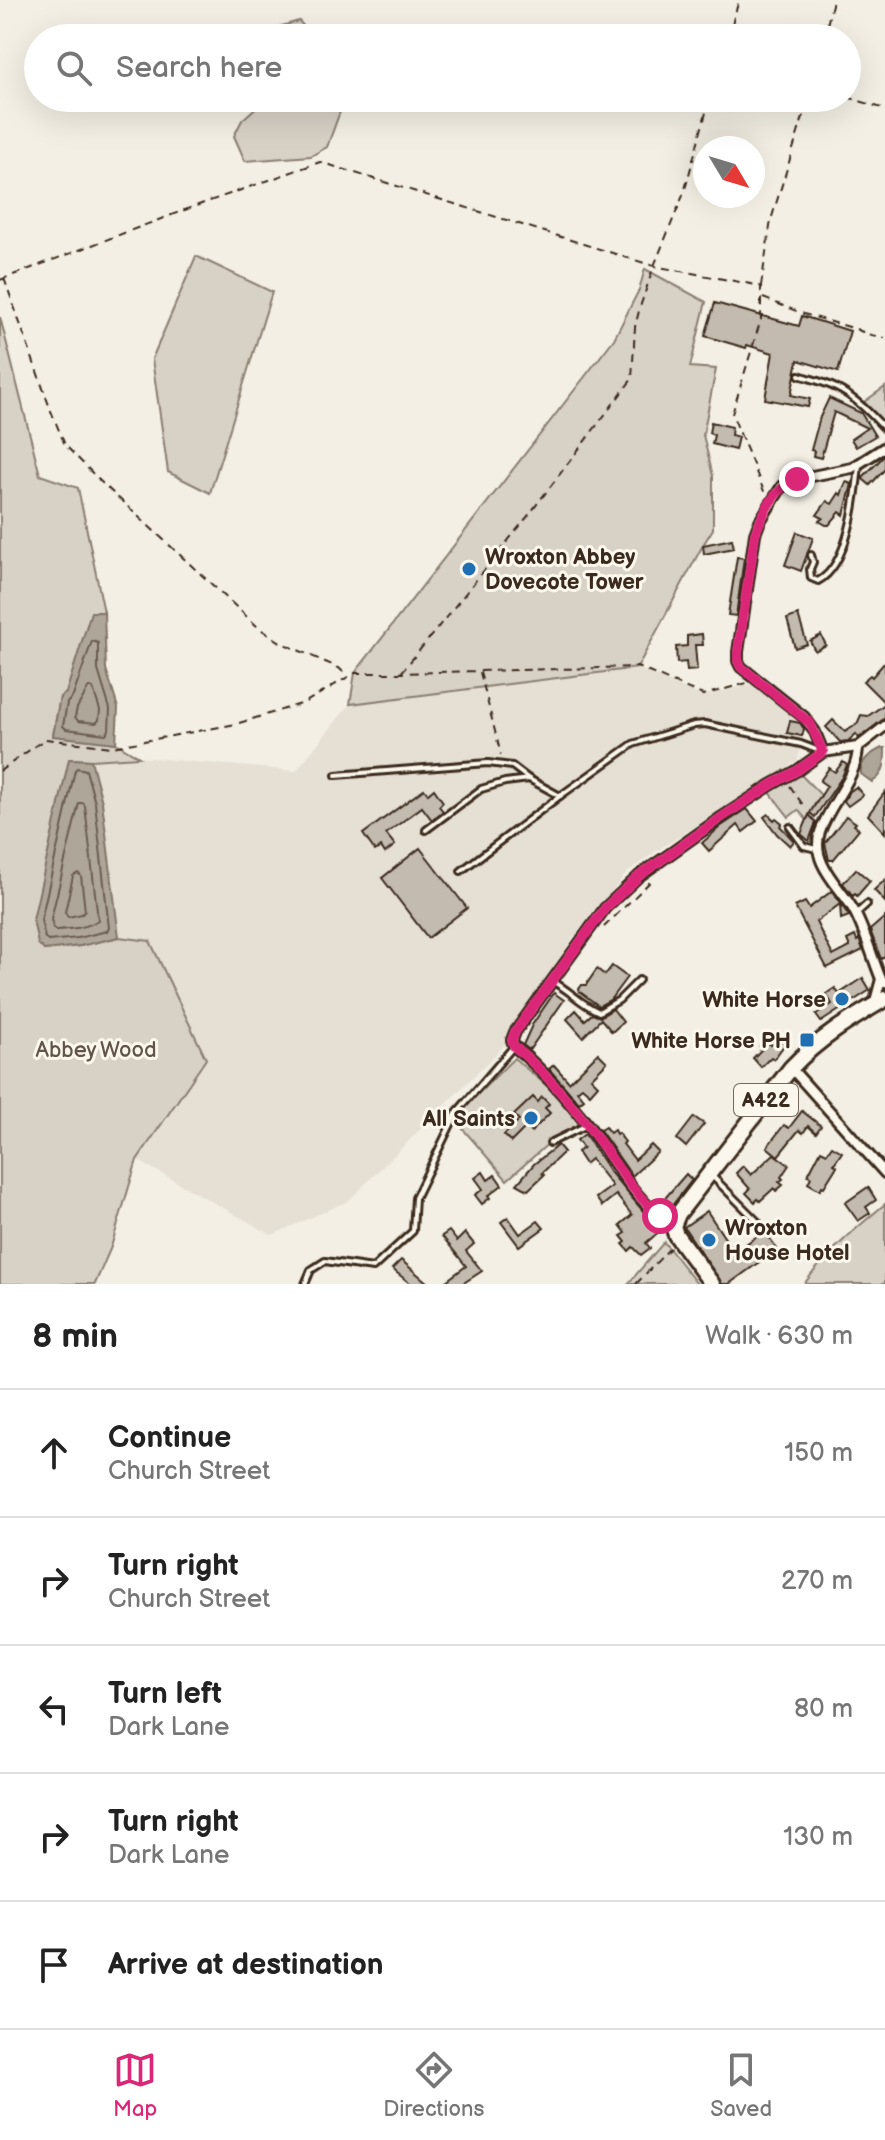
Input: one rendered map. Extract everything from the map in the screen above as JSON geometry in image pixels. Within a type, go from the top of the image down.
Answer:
[{"type":"main road","name":"A422","points":[[676,1232],[678,1214],[791,1068],[810,1049],[879,1002]]},
{"type":"main road","points":[[676,1232],[712,1284]]},
{"type":"street","points":[[823,752],[810,723],[741,667],[738,661],[755,534],[782,486],[797,479],[855,467],[885,447]]},
{"type":"street","points":[[676,1232],[644,1203],[588,1125],[545,1074],[514,1046],[512,1040],[515,1032],[605,908],[639,876],[722,817],[823,752],[858,747],[885,726]]},
{"type":"street","points":[[858,747],[855,770],[834,800],[818,841],[824,868],[855,914],[883,980],[879,1002]]},
{"type":"street","points":[[791,1068],[885,1173]]},
{"type":"lane","points":[[799,375],[835,387],[864,408],[885,429]]},
{"type":"lane","points":[[811,555],[811,578],[818,581],[826,577],[846,538],[854,506],[855,467]]},
{"type":"lane","points":[[461,871],[633,744],[705,724],[801,744],[823,752]]},
{"type":"lane","points":[[336,775],[503,764],[512,766],[560,796]]},
{"type":"lane","points":[[426,830],[481,789],[529,779]]},
{"type":"lane","points":[[790,827],[804,846],[819,850]]},
{"type":"lane","points":[[855,914],[867,904]]},
{"type":"lane","points":[[552,981],[577,1001],[599,1012],[619,1000],[639,980]]},
{"type":"lane","points":[[305,1284],[311,1270],[325,1261],[373,1268],[413,1231],[415,1198],[457,1112],[514,1046]]},
{"type":"lane","points":[[550,1143],[588,1125]]},
{"type":"lane","points":[[709,1173],[758,1222]]},
{"type":"path","points":[[732,24],[739,0]]},
{"type":"path","points":[[827,24],[833,0]]},
{"type":"path","points":[[861,101],[885,109]]},
{"type":"path","points":[[401,673],[528,516],[632,379],[635,327],[654,266],[684,193],[706,112]]},
{"type":"path","points":[[769,505],[732,414],[761,319],[761,286],[771,220],[805,112]]},
{"type":"path","points":[[348,677],[339,668],[282,643],[259,628],[65,445],[2,279],[320,162],[654,266],[761,286]]},
{"type":"path","points":[[761,298],[885,338]]},
{"type":"path","points":[[0,771],[45,739],[112,747],[236,724],[304,703],[355,673],[637,667],[703,695],[758,680]]},
{"type":"path","points":[[480,671],[503,764]]},
{"type":"path","points":[[784,778],[805,808]]},
{"type":"path","points":[[605,925],[657,876]]},
{"type":"path","points":[[636,1284],[676,1232]]},
{"type":"shaded area","points":[[637,668],[702,696],[757,683],[805,724],[798,760],[627,873],[572,939],[505,1045],[348,1201],[272,1235],[137,1160],[206,1058],[150,941],[119,937],[102,802],[91,760],[139,757],[296,771],[350,704]]},
{"type":"green space","points":[[251,112],[340,112],[327,147],[311,156],[245,161],[234,136],[242,120]]},
{"type":"green space","points":[[196,256],[272,292],[210,493],[168,472],[152,359]]},
{"type":"green space","points":[[645,269],[706,302],[690,367],[716,369],[703,435],[713,476],[713,529],[637,668],[350,704],[355,673],[614,339],[639,290]]},
{"type":"green space","name":"Abbey Wood","points":[[0,317],[40,475],[78,488],[104,612],[91,613],[66,694],[60,697],[53,735],[116,743],[139,757],[69,759],[44,950],[119,937],[150,941],[206,1059],[137,1160],[111,1247],[95,1284],[0,1284]]},
{"type":"green space","points":[[885,387],[885,426],[864,402]]},
{"type":"green space","points":[[799,773],[821,795],[807,820],[798,810],[789,817],[769,791]]},
{"type":"green space","points":[[514,1058],[548,1087],[582,1125],[550,1142],[507,1180],[456,1121],[464,1108]]},
{"type":"green space","points":[[885,1204],[885,1284],[804,1284],[852,1232]]},
{"type":"green space","points":[[664,1242],[697,1284],[628,1284]]},
{"type":"water","points":[[91,612],[104,612],[106,669],[118,708],[116,743],[53,736],[60,697],[66,693]]},
{"type":"water","points":[[885,748],[883,768],[880,776],[872,782],[861,774],[862,765],[870,755]]},
{"type":"water","points":[[69,759],[91,760],[102,802],[119,937],[44,950],[38,944],[33,920]]},
{"type":"building","points":[[715,303],[799,326],[802,316],[850,331],[838,372],[798,360],[791,395],[810,399],[808,407],[765,399],[773,353],[705,336]]},
{"type":"building","points":[[829,398],[861,413],[875,436],[856,447],[851,439],[867,428],[834,412],[821,458],[813,456],[814,451],[811,450]]},
{"type":"building","points":[[711,422],[732,427],[731,435],[738,437],[735,450],[712,444],[714,435],[709,433]]},
{"type":"building","points":[[885,455],[885,469],[870,485],[863,477]]},
{"type":"building","points":[[846,482],[852,484],[844,515],[840,512],[829,525],[819,521],[823,518],[817,515],[827,501],[832,504],[839,493],[841,495]]},
{"type":"building","points":[[797,532],[813,538],[801,571],[785,565]]},
{"type":"building","points":[[732,539],[734,548],[704,554],[703,545]]},
{"type":"building","points":[[737,557],[744,558],[736,616],[728,615]]},
{"type":"building","points":[[798,615],[807,644],[795,648],[787,619]]},
{"type":"building","points":[[702,634],[703,645],[695,645],[697,670],[687,671],[686,662],[677,663],[676,647],[687,646],[687,636]]},
{"type":"building","points":[[821,635],[826,645],[815,651],[810,641]]},
{"type":"building","points":[[885,662],[885,703],[863,681],[870,675],[872,677]]},
{"type":"building","points":[[885,704],[885,718],[859,738],[856,734],[848,741],[840,742],[826,727],[833,720],[845,732],[857,724],[861,715],[868,716]]},
{"type":"building","points":[[790,721],[800,723],[804,729],[802,736],[787,733]]},
{"type":"building","points":[[843,762],[847,765],[842,777],[815,817],[810,813],[827,786],[820,781],[829,768],[835,772]]},
{"type":"building","points":[[856,787],[863,795],[848,806],[844,801]]},
{"type":"building","points":[[424,789],[428,794],[434,789],[443,802],[439,806],[443,811],[432,820],[422,807],[386,834],[395,845],[385,853],[381,847],[375,851],[363,834]]},
{"type":"building","points":[[885,792],[885,833],[868,815]]},
{"type":"building","points":[[747,809],[757,821],[743,832],[738,825],[709,851],[702,843]]},
{"type":"building","points":[[768,814],[782,823],[780,826],[794,841],[790,846],[764,817]]},
{"type":"building","points":[[809,815],[816,822],[809,841],[801,834]]},
{"type":"building","points":[[846,816],[859,829],[833,860],[829,860],[825,843]]},
{"type":"building","points":[[420,848],[467,908],[428,938],[382,878]]},
{"type":"building","points":[[856,869],[870,881],[857,896],[853,896],[843,883]]},
{"type":"building","points":[[885,880],[885,902],[874,890]]},
{"type":"building","points":[[832,891],[849,916],[841,919],[840,904],[816,922],[833,956],[850,947],[847,940],[855,936],[863,950],[827,968],[795,907],[805,902],[809,908]]},
{"type":"building","points":[[885,917],[885,957],[881,959],[870,930]]},
{"type":"building","points":[[612,966],[627,977],[610,1000],[599,1006],[579,989],[586,985],[597,969],[605,975]]},
{"type":"building","name":"White Horse","points":[[863,978],[870,990],[821,1022],[816,1015],[832,1004],[826,994],[835,988],[839,994]]},
{"type":"building","points":[[554,993],[564,1000],[528,1049],[523,1045],[532,1025]]},
{"type":"building","points":[[613,1009],[623,1022],[612,1032],[601,1019],[583,1037],[567,1019],[576,1010],[585,1020],[592,1014],[600,1017]]},
{"type":"building","points":[[777,1038],[785,1044],[774,1059],[771,1057],[761,1067],[753,1058],[763,1048],[760,1046],[765,1040],[771,1045]]},
{"type":"building","points":[[598,1053],[607,1062],[591,1078],[598,1085],[590,1094],[582,1087],[577,1091],[584,1099],[579,1103],[549,1069],[554,1065],[569,1082]]},
{"type":"building","name":"All Saints","points":[[533,1097],[538,1102],[542,1097],[549,1104],[545,1108],[550,1113],[531,1132],[526,1127],[511,1142],[504,1135],[519,1120],[514,1115]]},
{"type":"building","points":[[802,1111],[821,1126],[816,1133],[808,1126],[803,1133],[799,1130],[778,1156],[767,1147],[784,1125],[789,1128]]},
{"type":"building","points":[[694,1117],[704,1124],[686,1147],[677,1139]]},
{"type":"building","points":[[605,1127],[610,1133],[614,1130],[618,1133],[635,1160],[651,1145],[658,1152],[632,1176],[600,1130]]},
{"type":"building","points":[[585,1134],[610,1172],[660,1231],[646,1243],[650,1248],[641,1255],[633,1247],[629,1251],[621,1236],[626,1233],[620,1225],[632,1215],[616,1195],[602,1206],[596,1198],[612,1186],[591,1159],[585,1164],[577,1152],[583,1148],[577,1140]]},
{"type":"building","points":[[558,1145],[564,1152],[542,1173],[544,1175],[528,1190],[517,1184],[534,1164]]},
{"type":"building","points":[[832,1146],[842,1152],[834,1164],[837,1166],[820,1190],[808,1183],[811,1177],[808,1175],[821,1150],[827,1153]]},
{"type":"building","points":[[774,1154],[789,1165],[779,1182],[783,1185],[755,1202],[746,1193],[750,1189],[736,1173],[743,1166],[751,1175]]},
{"type":"building","points":[[483,1172],[488,1180],[495,1175],[502,1185],[482,1204],[475,1195],[483,1189],[475,1178]]},
{"type":"building","points":[[686,1174],[692,1180],[667,1212],[659,1205]]},
{"type":"building","points":[[868,1187],[876,1200],[866,1207],[870,1213],[858,1221],[845,1203]]},
{"type":"building","name":"Wroxton House Hotel","points":[[707,1211],[734,1252],[765,1231],[777,1249],[729,1284],[722,1284],[684,1227]]},
{"type":"building","points":[[508,1217],[520,1234],[538,1221],[544,1228],[519,1246],[501,1222]]},
{"type":"building","points":[[449,1231],[457,1241],[465,1233],[474,1244],[466,1251],[482,1271],[462,1284],[442,1284],[466,1266],[442,1236]]},
{"type":"building","points":[[401,1260],[429,1284],[411,1284],[392,1269]]},
{"type":"place","name":"Wroxton Abbey Dovecote Tower","points":[[469,569]]},
{"type":"place","name":"White Horse","points":[[842,999]]},
{"type":"place","name":"White Horse PH","points":[[807,1040]]},
{"type":"place","name":"All Saints","points":[[531,1118]]},
{"type":"place","name":"Wroxton House Hotel","points":[[709,1240]]},
{"type":"route","points":[[660,1216],[644,1203],[588,1125],[545,1074],[514,1046],[512,1040],[605,908],[639,876],[722,817],[823,752],[810,723],[741,667],[738,661],[755,534],[774,496],[782,486],[797,479]]}]
